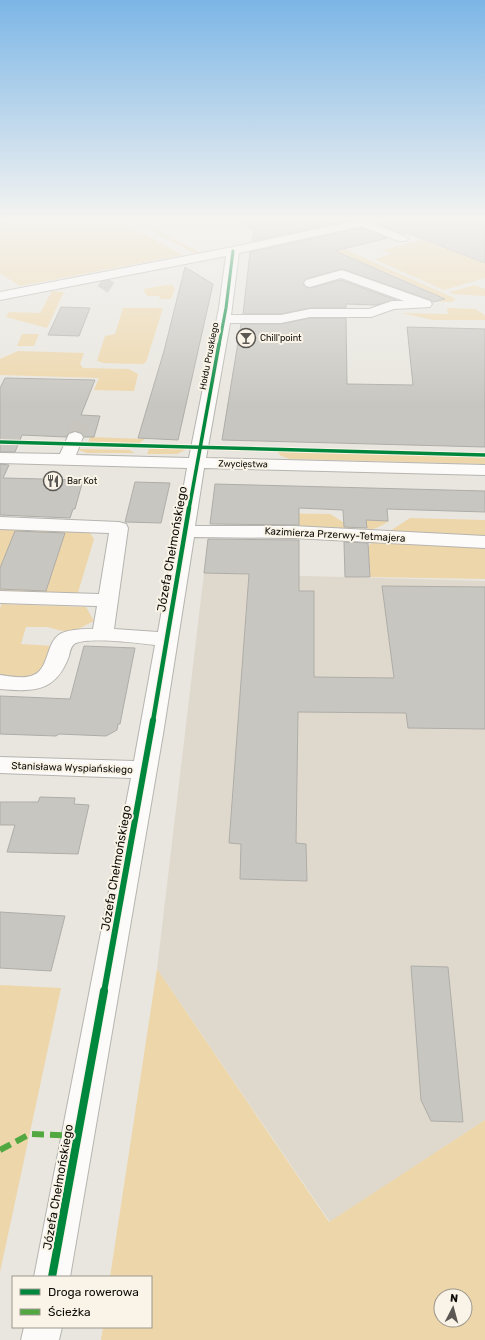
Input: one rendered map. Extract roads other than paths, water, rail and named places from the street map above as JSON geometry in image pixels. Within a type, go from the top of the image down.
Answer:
[{"type":"street","points":[[0,296],[95,280]]},
{"type":"street","name":"Hołdu Pruskiego","points":[[197,463],[224,318],[228,280]]},
{"type":"street","points":[[310,283],[322,280]]},
{"type":"street","points":[[224,318],[281,319],[310,313],[371,313],[392,305],[425,304],[357,280]]},
{"type":"street","points":[[66,460],[75,437]]},
{"type":"street","name":"Zwycięstwa","points":[[0,458],[485,470]]},
{"type":"street","name":"Józefa Chełmońskiego","points":[[52,1276],[144,770],[197,463]]},
{"type":"street","points":[[0,523],[119,528],[103,635]]},
{"type":"street","name":"Kazimierza Przerwy-Tetmajera","points":[[185,531],[293,532],[485,542]]},
{"type":"street","points":[[0,597],[108,600]]},
{"type":"street","points":[[0,682],[30,684],[42,680],[53,669],[59,651],[66,640],[74,636],[103,635],[166,639]]},
{"type":"street","name":"Stanisława Wyspiańskiego","points":[[0,765],[144,770]]},
{"type":"street","points":[[40,1340],[43,1328]]},
{"type":"tunnel","points":[[101,281],[113,289]]},
{"type":"tunnel","points":[[75,437],[81,422]]},
{"type":"place","name":"Chill'point","points":[[246,338]]},
{"type":"place","name":"Bar Kot","points":[[53,481]]}]
